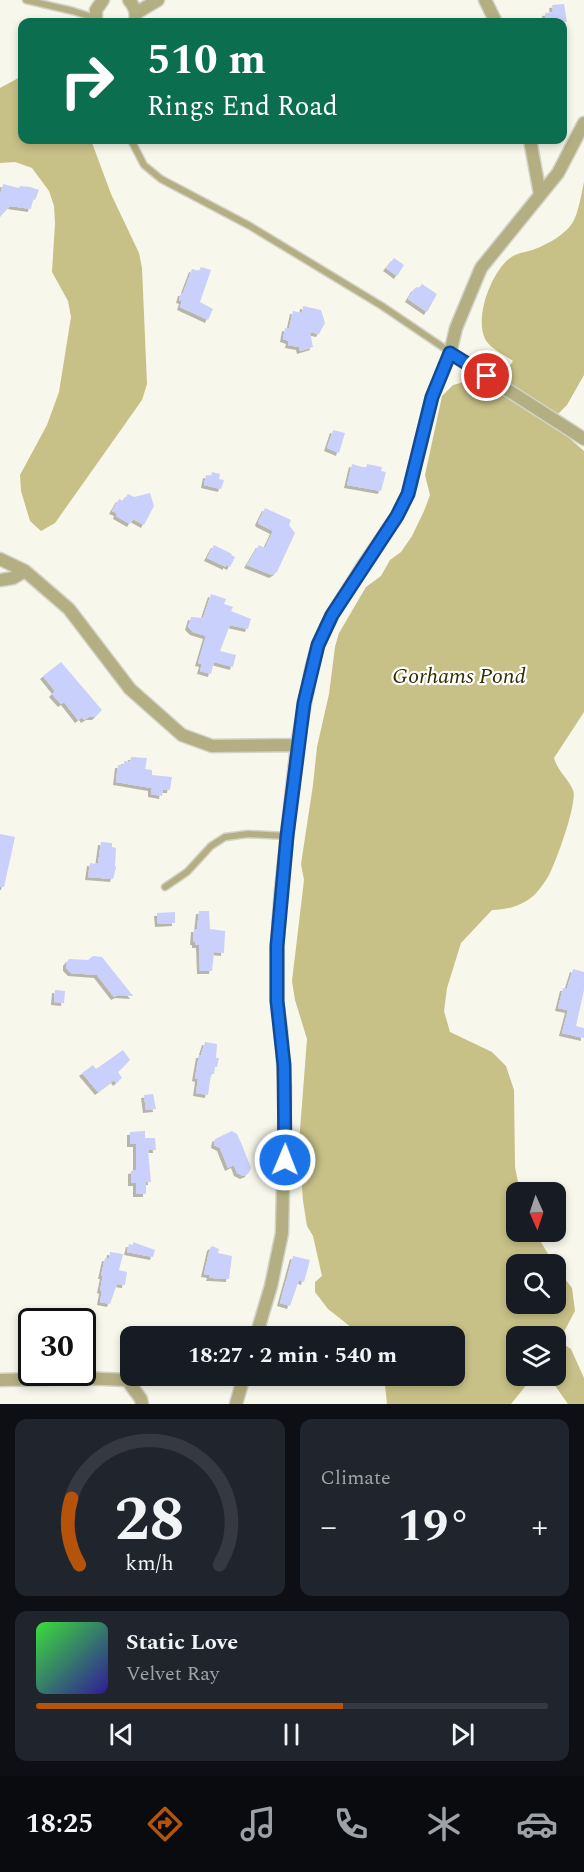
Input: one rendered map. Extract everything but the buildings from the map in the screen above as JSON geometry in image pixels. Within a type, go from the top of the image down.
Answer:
[{"type":"street","points":[[95,18],[96,10],[103,0]]},
{"type":"street","points":[[129,0],[134,6],[136,18],[158,0]]},
{"type":"street","points":[[485,0],[494,18]]},
{"type":"street","points":[[259,1326],[271,1286],[282,1233],[285,1090],[276,979],[278,935],[297,745],[318,645],[332,615],[397,516],[408,494],[432,397],[450,353],[456,328],[481,268],[558,173],[584,123]]},
{"type":"street","points":[[531,144],[540,194]]},
{"type":"street","points":[[450,353],[581,437]]},
{"type":"street","points":[[0,559],[25,571],[69,609],[130,689],[182,735],[212,746],[297,745]]},
{"type":"street","points":[[0,580],[13,578],[25,571]]},
{"type":"street","points":[[0,1380],[18,1378]]},
{"type":"street","points":[[96,1379],[127,1380],[141,1399],[142,1404]]},
{"type":"street","points":[[236,1404],[241,1386]]},
{"type":"lane","points":[[26,0],[74,11],[90,18]]},
{"type":"lane","points":[[133,144],[144,165],[161,179],[250,226],[372,300],[450,353]]},
{"type":"lane","points":[[165,887],[187,872],[211,846],[225,837],[248,834],[287,836]]},
{"type":"water","points":[[18,78],[18,144],[92,144],[111,194],[139,253],[142,268],[147,384],[142,400],[55,523],[41,531],[30,521],[21,491],[20,475],[47,425],[59,392],[71,317],[68,301],[52,272],[55,223],[54,206],[49,191],[32,168],[15,162],[0,163],[0,88]]},
{"type":"water","name":"Gorhams Pond","points":[[584,182],[584,375],[567,405],[548,424],[584,451],[584,712],[554,758],[573,790],[574,797],[566,832],[549,875],[539,890],[518,905],[492,910],[461,943],[447,988],[444,1011],[450,1032],[492,1052],[506,1066],[514,1090],[515,1167],[518,1182],[506,1182],[506,1242],[541,1242],[548,1254],[506,1254],[506,1314],[566,1314],[566,1280],[572,1288],[575,1311],[566,1328],[566,1326],[506,1326],[506,1386],[526,1386],[511,1404],[387,1404],[385,1386],[465,1386],[465,1326],[350,1326],[328,1309],[315,1292],[315,1282],[322,1276],[313,1236],[307,1226],[299,1143],[307,1039],[295,1000],[292,981],[304,880],[301,864],[317,747],[339,633],[366,587],[381,576],[390,560],[401,552],[412,536],[430,495],[425,475],[442,396],[453,385],[464,382],[482,384],[492,390],[513,361],[490,345],[483,333],[483,309],[492,283],[505,262],[561,234],[570,226],[577,213]]},
{"type":"water","name":"Gorhams Pond","points":[[566,1346],[571,1349],[584,1378],[584,1404],[568,1404],[555,1386],[566,1386]]},
{"type":"route","points":[[285,1160],[285,1090],[277,1001],[277,946],[297,745],[312,666],[318,645],[332,615],[397,516],[408,494],[432,397],[450,353],[487,376]]}]
